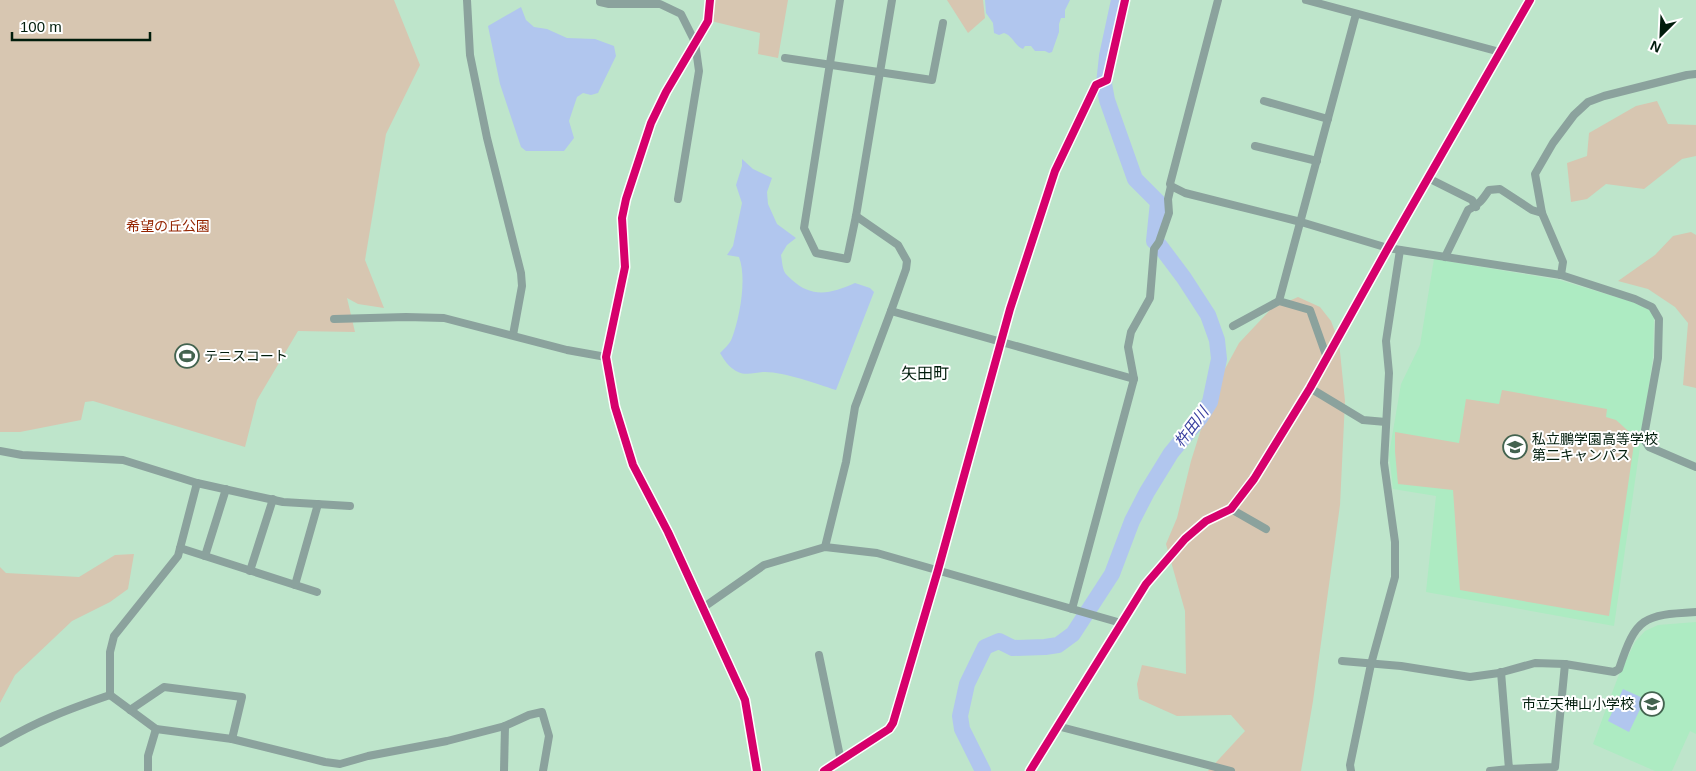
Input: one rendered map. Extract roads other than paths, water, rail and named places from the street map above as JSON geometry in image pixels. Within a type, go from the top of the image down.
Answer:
[{"type":"street","points":[[467,0],[470,55],[485,129],[521,272],[522,286],[513,335]]},
{"type":"street","points":[[600,0],[600,2],[609,4],[660,4],[681,14],[695,42],[699,71],[678,199]]},
{"type":"street","points":[[710,0],[708,21],[650,123],[626,199],[622,218],[625,267],[606,357],[615,407],[634,465],[704,607],[745,700],[756,771]]},
{"type":"street","points":[[840,0],[804,228],[816,253],[848,260],[892,0]]},
{"type":"street","points":[[824,771],[889,729],[893,722],[938,570],[1010,309],[1055,171],[1096,85],[1105,80],[1125,0]]},
{"type":"street","points":[[1072,608],[1134,379],[1128,347],[1131,332],[1150,298],[1154,249],[1169,213],[1170,184],[1218,0]]},
{"type":"street","points":[[1306,0],[1500,52]]},
{"type":"street","points":[[1030,771],[1146,584],[1185,539],[1206,521],[1231,509],[1254,479],[1310,388],[1530,0]]},
{"type":"street","points":[[1280,301],[1356,14]]},
{"type":"street","points":[[785,58],[932,80],[943,23]]},
{"type":"street","points":[[1561,274],[1563,262],[1542,213],[1535,174],[1553,143],[1588,102],[1613,93],[1696,74]]},
{"type":"street","points":[[1264,101],[1328,119]]},
{"type":"street","points":[[1254,146],[1317,161]]},
{"type":"street","points":[[1428,178],[1472,200],[1476,207]]},
{"type":"street","points":[[1171,186],[1185,192],[1301,222],[1388,248],[1561,274],[1635,299],[1655,310],[1659,319],[1658,358],[1644,441],[1649,447],[1696,467]]},
{"type":"street","points":[[1444,257],[1468,210],[1476,207],[1490,190],[1500,189],[1532,210],[1542,213]]},
{"type":"street","points":[[825,547],[846,462],[855,407],[906,270],[907,261],[898,245],[856,216]]},
{"type":"street","points":[[1351,771],[1350,765],[1371,664],[1395,577],[1395,542],[1384,463],[1389,373],[1386,341],[1400,250]]},
{"type":"street","points":[[1233,326],[1280,301],[1310,310],[1327,358]]},
{"type":"street","points":[[891,310],[1134,379]]},
{"type":"street","points":[[334,319],[406,316],[444,318],[568,350],[606,357]]},
{"type":"street","points":[[1310,388],[1363,420],[1386,422]]},
{"type":"street","points":[[0,452],[22,455],[123,460],[197,483],[273,499],[350,506]]},
{"type":"street","points":[[110,695],[110,652],[114,636],[178,556],[197,483]]},
{"type":"street","points":[[205,556],[226,489]]},
{"type":"street","points":[[250,571],[273,499]]},
{"type":"street","points":[[295,585],[318,504]]},
{"type":"street","points":[[1231,509],[1266,529]]},
{"type":"street","points":[[704,607],[764,565],[825,547],[877,553],[1121,623]]},
{"type":"street","points":[[180,548],[317,592]]},
{"type":"street","points":[[1342,661],[1401,666],[1470,677],[1501,672],[1535,663],[1565,664],[1617,671],[1634,630],[1648,619],[1670,613],[1696,612]]},
{"type":"street","points":[[820,655],[841,761]]},
{"type":"street","points":[[1490,771],[1555,767],[1565,664]]},
{"type":"street","points":[[1501,672],[1509,769]]},
{"type":"street","points":[[130,710],[164,687],[242,697],[232,739]]},
{"type":"street","points":[[110,695],[156,729],[232,739],[340,764],[368,756],[505,726],[542,712],[549,736],[543,771]]},
{"type":"street","points":[[0,743],[58,713],[110,695]]},
{"type":"street","points":[[504,771],[505,726]]},
{"type":"street","points":[[1057,726],[1231,771]]},
{"type":"street","points":[[148,771],[148,756],[156,729]]},
{"type":"street","points":[[324,771],[325,762]]},
{"type":"water","points":[[985,0],[1070,0],[1065,10],[1065,18],[1061,18],[1059,32],[1052,52],[1049,53],[1035,51],[1031,46],[1025,46],[1023,49],[1007,34],[999,35],[994,33],[993,23],[986,13]]},
{"type":"water","points":[[521,7],[526,20],[534,27],[547,29],[567,38],[595,39],[614,46],[616,56],[598,93],[591,95],[583,93],[577,97],[569,121],[574,138],[564,151],[526,151],[521,147],[500,84],[488,26]]},
{"type":"water","points":[[742,159],[753,169],[772,178],[767,192],[768,204],[777,224],[796,238],[787,245],[781,255],[783,269],[787,276],[807,290],[815,292],[830,291],[855,283],[870,288],[874,292],[836,390],[800,378],[771,372],[739,373],[725,361],[720,353],[732,338],[738,319],[741,297],[742,276],[739,257],[727,255],[733,246],[742,203],[736,185],[742,166]]},
{"type":"water","points":[[1623,689],[1645,699],[1629,732],[1608,721]]},
{"type":"waterway","name":"杵田川","points":[[983,771],[962,729],[960,716],[967,684],[985,647],[999,641],[1013,648],[1045,647],[1058,645],[1073,634],[1112,574],[1132,521],[1147,492],[1171,453],[1200,418],[1210,402],[1219,359],[1217,340],[1208,315],[1184,278],[1160,246],[1154,241],[1158,202],[1135,179],[1107,100],[1104,84],[1107,56],[1119,0]]},
{"type":"place","name":"テニスコート","points":[[187,356]]},
{"type":"place","name":"私立鵬学園高等学校 第二キャンパス","points":[[1515,447]]},
{"type":"place","name":"市立天神山小学校","points":[[1652,704]]},
{"type":"district","name":"矢田町","points":[[925,373]]},
{"type":"park label","name":"希望の丘公園","points":[[168,226]]}]
